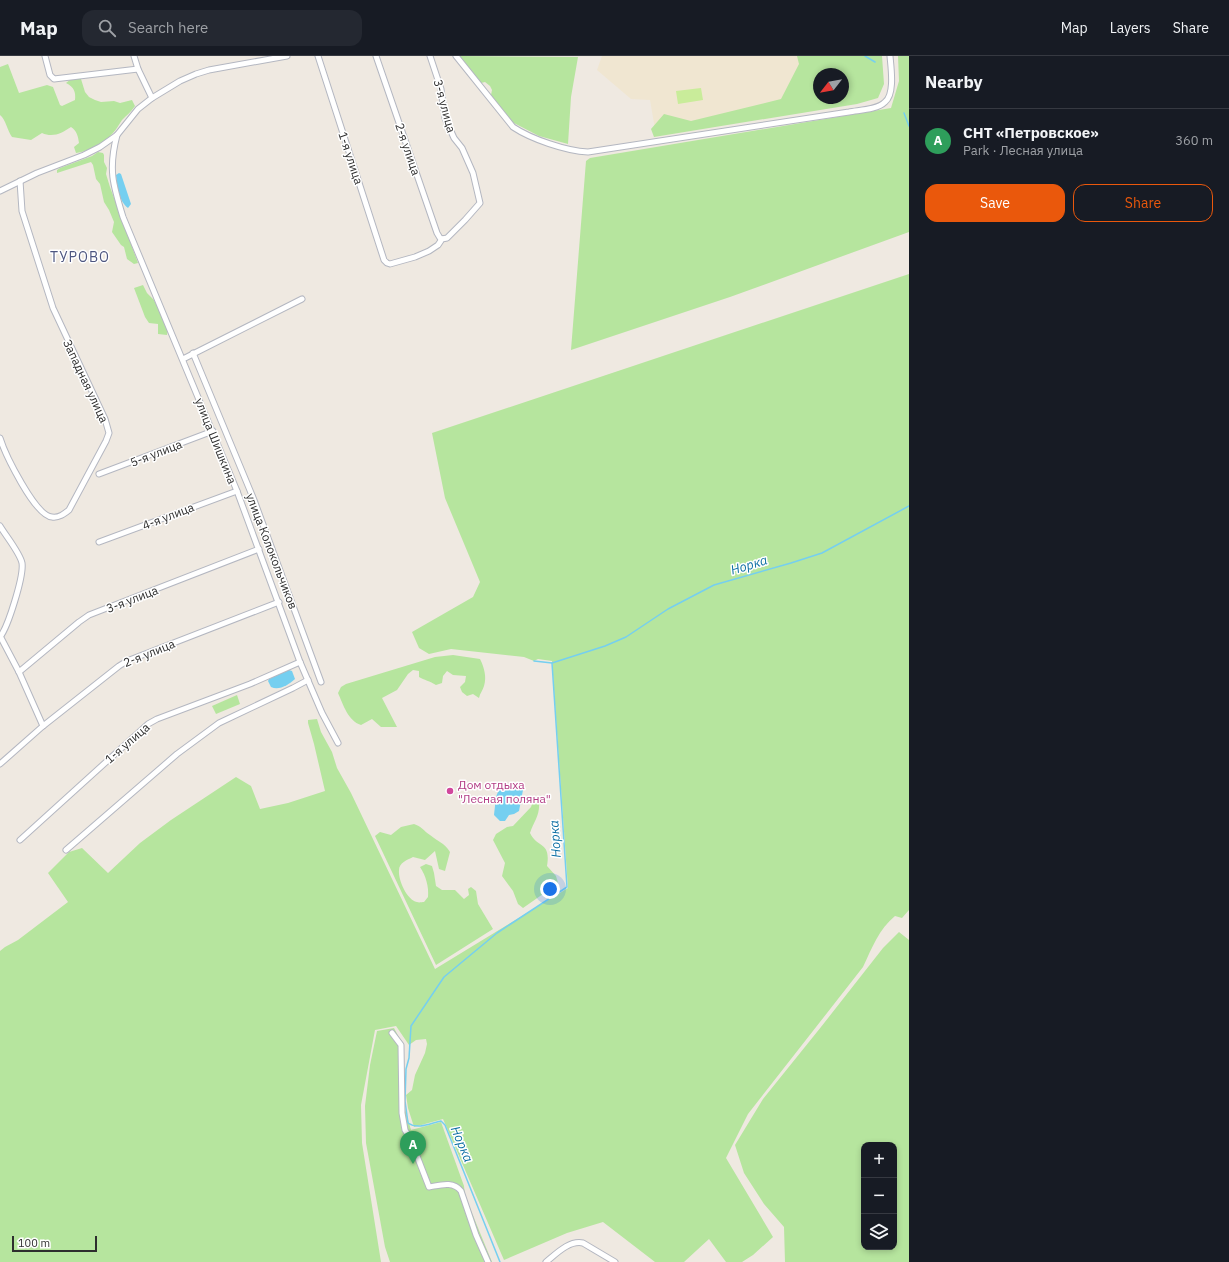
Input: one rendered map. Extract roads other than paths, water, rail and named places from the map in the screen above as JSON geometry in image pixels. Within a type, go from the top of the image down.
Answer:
[{"type":"street","points":[[45,56],[50,75],[52,78],[57,80],[138,69]]},
{"type":"street","points":[[134,56],[138,69],[152,98]]},
{"type":"street","points":[[0,191],[37,172],[84,156],[100,147],[117,135],[138,109],[152,98],[180,82],[209,70],[287,56]]},
{"type":"street","name":"1-я улица","points":[[318,56],[386,263],[390,264],[415,257],[429,251],[438,245],[442,239]]},
{"type":"street","name":"2-я улица","points":[[376,56],[437,233],[442,239]]},
{"type":"street","name":"3-я улица","points":[[430,56],[441,89],[445,118],[454,138],[462,148],[473,173],[480,199],[478,207],[447,238],[442,239]]},
{"type":"street","points":[[456,56],[509,123],[521,132],[571,150],[588,152],[849,112],[879,106],[886,102],[890,97],[890,56]]},
{"type":"street","name":"улица Шишкина","points":[[117,135],[113,150],[111,174],[112,184],[129,232],[237,491],[300,662],[338,743]]},
{"type":"street","name":"Западная улица","points":[[0,438],[9,460],[32,499],[47,516],[58,517],[69,510],[109,433],[105,419],[53,308],[22,211],[20,181]]},
{"type":"street","points":[[183,359],[302,299]]},
{"type":"street","name":"улица Колокольчиков","points":[[193,353],[254,500],[321,682]]},
{"type":"street","name":"5-я улица","points":[[99,474],[213,431]]},
{"type":"street","name":"4-я улица","points":[[99,542],[237,491]]},
{"type":"street","points":[[0,526],[20,558],[22,564],[19,582],[7,625],[0,636],[19,672],[42,726]]},
{"type":"street","name":"3-я улица","points":[[19,672],[78,622],[90,615],[259,549]]},
{"type":"street","name":"2-я улица","points":[[0,764],[42,726],[118,666],[127,661],[279,602]]},
{"type":"street","name":"1-я улица","points":[[20,840],[148,724],[157,719],[250,684],[300,662]]},
{"type":"street","points":[[66,850],[177,754],[209,729],[218,723],[308,680]]},
{"type":"street","points":[[392,1033],[401,1045],[402,1113],[405,1130],[410,1138],[429,1187],[452,1184],[457,1186],[461,1191],[476,1235],[488,1262]]},
{"type":"street","points":[[546,1262],[567,1246],[578,1242],[590,1247],[615,1262]]},
{"type":"water","points":[[119,173],[121,174],[131,204],[128,208],[122,202],[119,193],[116,175]]},
{"type":"water","points":[[289,670],[292,671],[295,679],[280,688],[271,687],[268,681],[269,679]]},
{"type":"water","points":[[514,785],[523,790],[519,811],[509,815],[505,821],[500,821],[494,815],[497,794],[502,788]]},
{"type":"waterway","name":"Норка","points":[[865,56],[875,62]]},
{"type":"waterway","name":"Норка","points":[[904,113],[909,126]]},
{"type":"waterway","name":"Норка","points":[[500,1262],[445,1125],[441,1121],[420,1126],[408,1123],[405,1101],[406,1069],[409,1058],[411,1026],[444,977],[497,933],[567,887],[552,663],[605,646],[626,637],[668,609],[714,585],[822,553],[909,506]]},
{"type":"waterway","points":[[534,661],[552,663]]},
{"type":"place","name":"Дом отдыха \"Лесная поляна\"","points":[[450,791]]},
{"type":"place","name":"СНТ «Петровское»","points":[[413,1164]]},
{"type":"district","name":"ТУРОВО","points":[[80,257]]}]
